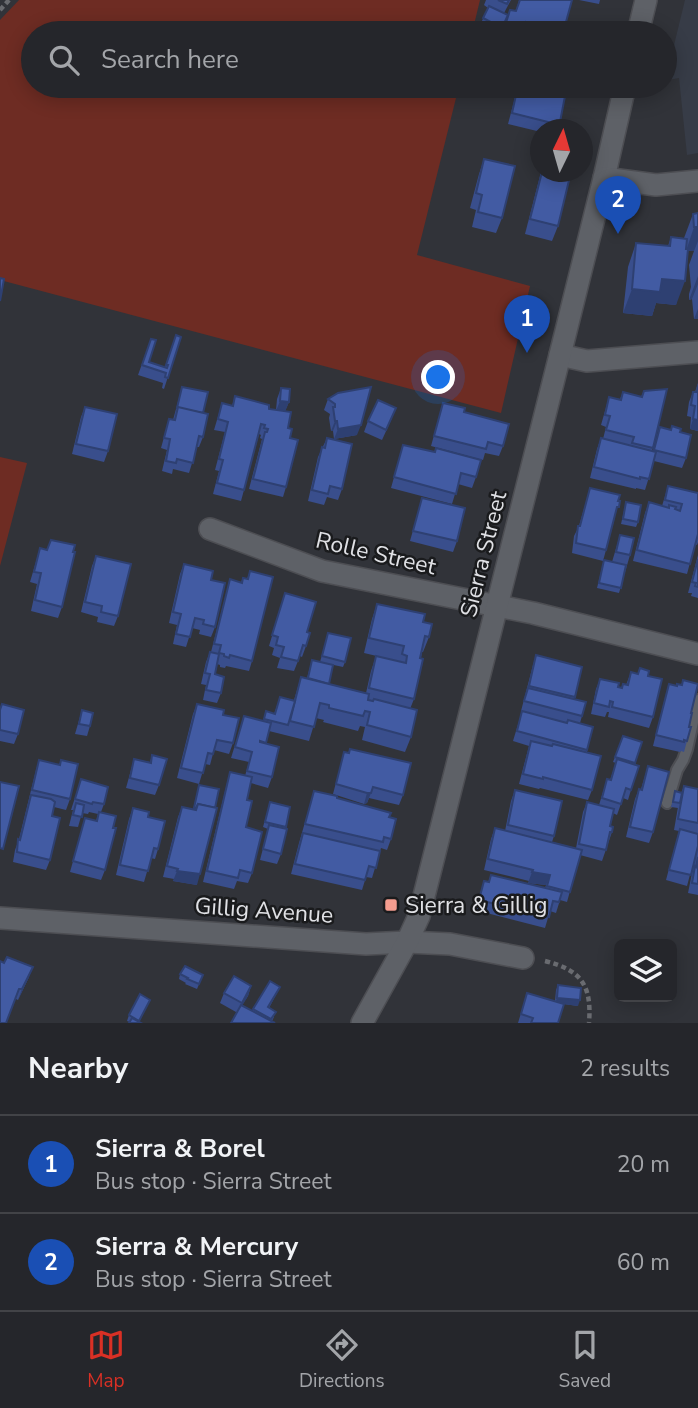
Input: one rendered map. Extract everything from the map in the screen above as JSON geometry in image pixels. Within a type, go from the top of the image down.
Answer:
[{"type":"street","points":[[641,21],[646,0]]},
{"type":"street","name":"Sierra Street","points":[[362,1023],[419,916],[561,355],[622,98]]},
{"type":"street","points":[[604,178],[656,185],[698,181]]},
{"type":"street","points":[[561,355],[587,361],[698,352]]},
{"type":"street","name":"Rolle Street","points":[[210,529],[322,571],[533,613],[698,654]]},
{"type":"street","name":"Gillig Avenue","points":[[0,918],[366,944],[450,944],[523,958]]},
{"type":"lane","points":[[667,803],[687,749],[698,700]]},
{"type":"path","points":[[0,10],[9,0]]},
{"type":"path","points":[[523,958],[547,961],[567,968],[583,982],[588,995],[589,1023]]},
{"type":"shaded area","points":[[19,0],[480,0],[475,21],[21,21],[21,98],[456,98],[417,255],[530,286],[501,413],[0,280],[0,20]]},
{"type":"shaded area","points":[[685,0],[698,0],[698,153],[687,155],[677,78],[677,33]]},
{"type":"shaded area","points":[[0,457],[27,463],[0,566]]},
{"type":"building","points":[[520,0],[572,0],[566,21],[507,21],[510,10],[516,11]]},
{"type":"building","points":[[489,6],[508,15],[505,21],[489,21],[483,18]]},
{"type":"building","points":[[515,98],[565,98],[561,119],[536,119],[512,113]]},
{"type":"building","points":[[484,159],[515,166],[502,218],[478,212],[482,195],[476,193]]},
{"type":"building","points":[[539,182],[569,182],[558,226],[530,219]]},
{"type":"building","points":[[698,213],[698,227],[694,227],[693,214]]},
{"type":"building","points":[[671,237],[687,239],[685,281],[662,279],[660,292],[632,289],[636,243],[670,246]]},
{"type":"building","points":[[0,278],[4,279],[0,301]]},
{"type":"building","points":[[176,335],[181,337],[168,378],[165,377],[166,373],[142,365],[151,339],[156,340],[149,362],[167,368]]},
{"type":"building","points":[[698,385],[698,420],[693,419],[695,406],[691,405],[693,392],[697,392]]},
{"type":"building","points":[[182,387],[208,392],[203,413],[177,408]]},
{"type":"building","points":[[371,387],[361,425],[338,429],[333,407],[335,404],[328,399],[338,393]]},
{"type":"building","points":[[281,388],[290,389],[289,402],[280,401]]},
{"type":"building","points":[[667,389],[653,448],[632,443],[634,437],[606,430],[610,416],[605,415],[609,397],[621,400],[623,392],[642,397],[644,391]]},
{"type":"building","points":[[235,396],[269,405],[269,409],[291,412],[288,428],[292,429],[290,438],[298,440],[286,487],[253,479],[268,429],[261,424],[244,490],[217,483],[223,460],[219,459],[228,422],[218,419],[222,403],[233,406]]},
{"type":"building","points":[[378,400],[396,408],[386,430],[368,421]]},
{"type":"building","points":[[443,403],[465,408],[464,412],[509,424],[503,446],[488,442],[486,449],[434,436]]},
{"type":"building","points":[[85,407],[117,414],[108,451],[76,444]]},
{"type":"building","points":[[178,407],[208,414],[203,437],[199,436],[193,463],[177,459],[176,463],[166,461],[170,439],[164,438],[169,419],[175,420]]},
{"type":"building","points":[[672,426],[691,435],[686,458],[654,450],[660,427],[671,430]]},
{"type":"building","points":[[327,438],[352,444],[342,489],[330,486],[328,494],[312,490],[322,447],[325,448]]},
{"type":"building","points":[[601,438],[656,452],[649,479],[594,467]]},
{"type":"building","points":[[403,445],[435,452],[436,448],[481,460],[476,477],[461,473],[456,494],[394,477]]},
{"type":"building","points":[[668,486],[698,493],[698,534],[690,564],[637,550],[649,502],[669,508],[669,505],[676,507],[675,509],[680,511],[682,504],[665,500]]},
{"type":"building","points":[[590,488],[620,495],[606,550],[576,543],[578,526]]},
{"type":"building","points":[[422,498],[465,508],[457,541],[413,531]]},
{"type":"building","points":[[626,502],[641,505],[638,522],[623,519]]},
{"type":"building","points":[[620,535],[634,538],[630,555],[616,552]]},
{"type":"building","points":[[51,540],[75,545],[62,607],[35,600],[41,573],[34,572],[40,548],[47,550]]},
{"type":"building","points":[[96,556],[131,564],[118,616],[101,612],[102,606],[85,602]]},
{"type":"building","points":[[698,559],[698,587],[692,582]]},
{"type":"building","points":[[604,560],[626,565],[621,588],[599,583]]},
{"type":"building","points":[[184,564],[213,571],[211,580],[225,583],[215,627],[203,624],[204,620],[195,618],[190,637],[176,634],[181,614],[173,612]]},
{"type":"building","points":[[250,571],[273,577],[252,661],[224,656],[219,653],[221,645],[214,644],[230,579],[242,583],[243,578],[248,579]]},
{"type":"building","points":[[285,593],[316,602],[307,632],[310,633],[298,661],[281,657],[284,647],[276,645],[278,637],[272,635]]},
{"type":"building","points":[[377,604],[425,614],[423,622],[432,624],[429,637],[425,636],[414,699],[369,688],[376,656],[406,663],[407,656],[402,654],[404,646],[369,638]]},
{"type":"building","points":[[328,633],[351,638],[345,662],[322,656]]},
{"type":"building","points":[[210,652],[219,654],[215,674],[224,677],[221,693],[206,690],[210,674],[205,673]]},
{"type":"building","points":[[536,655],[582,667],[575,697],[529,686]]},
{"type":"building","points":[[312,660],[333,665],[329,684],[308,678]]},
{"type":"building","points":[[640,668],[649,671],[648,676],[662,679],[653,717],[612,707],[613,702],[610,701],[609,707],[594,703],[600,679],[619,683],[618,687],[622,688],[623,684],[628,685],[631,672],[638,674]]},
{"type":"building","points":[[301,677],[369,694],[368,700],[374,699],[417,710],[411,737],[367,725],[370,712],[365,711],[363,716],[329,708],[329,705],[320,703],[314,727],[290,721]]},
{"type":"building","points":[[683,680],[698,684],[691,713],[691,727],[687,741],[684,742],[656,735],[669,684],[682,685]]},
{"type":"building","points":[[528,688],[586,702],[582,716],[524,701]]},
{"type":"building","points":[[280,697],[295,701],[288,725],[264,719],[266,711],[275,714]]},
{"type":"building","points":[[2,704],[24,710],[18,734],[0,730]]},
{"type":"building","points":[[197,704],[224,710],[223,715],[239,718],[233,743],[217,740],[213,754],[208,753],[203,773],[181,768]]},
{"type":"building","points":[[82,710],[93,713],[90,726],[79,724]]},
{"type":"building","points":[[522,711],[593,727],[587,750],[517,731]]},
{"type":"building","points":[[244,716],[271,723],[266,743],[260,742],[279,747],[272,777],[247,771],[252,752],[235,747]]},
{"type":"building","points":[[623,736],[642,742],[635,763],[615,757]]},
{"type":"building","points":[[531,741],[601,756],[592,790],[523,774]]},
{"type":"building","points":[[350,749],[411,763],[403,795],[373,787],[371,793],[367,793],[336,784],[344,752],[349,753]]},
{"type":"building","points":[[152,755],[167,759],[159,785],[130,778],[134,759],[151,763]]},
{"type":"building","points":[[617,759],[639,766],[631,790],[626,788],[621,804],[602,798],[607,779],[611,780]]},
{"type":"building","points":[[39,760],[60,765],[61,760],[78,764],[70,799],[32,790]]},
{"type":"building","points":[[648,766],[669,772],[653,832],[630,827],[639,789],[642,790]]},
{"type":"building","points":[[230,772],[252,777],[247,800],[252,801],[246,827],[262,832],[252,873],[240,870],[238,878],[207,871]]},
{"type":"building","points":[[81,779],[108,787],[104,804],[75,799]]},
{"type":"building","points":[[0,782],[19,786],[3,849],[0,848]]},
{"type":"building","points":[[199,785],[219,789],[215,808],[198,804],[194,808]]},
{"type":"building","points":[[684,786],[698,789],[698,823],[678,819]]},
{"type":"building","points":[[515,790],[562,801],[554,836],[508,825]]},
{"type":"building","points":[[314,791],[391,813],[389,817],[396,819],[391,839],[384,837],[383,842],[305,824]]},
{"type":"building","points":[[675,791],[682,793],[680,803],[673,802]]},
{"type":"building","points":[[31,795],[55,802],[52,816],[60,818],[50,860],[17,852],[18,839],[20,840]]},
{"type":"building","points":[[270,802],[290,807],[286,827],[265,822]]},
{"type":"building","points":[[587,802],[614,809],[610,826],[613,827],[606,850],[579,844]]},
{"type":"building","points":[[76,803],[84,805],[82,817],[73,815]]},
{"type":"building","points":[[198,804],[217,808],[200,874],[177,871],[178,869],[167,866],[182,807],[196,810]]},
{"type":"building","points":[[133,808],[149,812],[148,817],[165,821],[158,849],[154,848],[148,871],[120,865]]},
{"type":"building","points":[[99,812],[116,816],[113,828],[116,828],[105,870],[73,861],[85,818],[97,821]]},
{"type":"building","points":[[269,825],[287,829],[281,854],[263,849]]},
{"type":"building","points":[[495,828],[582,850],[570,892],[547,886],[550,875],[488,859]]},
{"type":"building","points":[[680,829],[698,834],[691,875],[669,870]]},
{"type":"building","points":[[303,833],[380,851],[376,868],[369,866],[365,880],[295,864]]},
{"type":"building","points":[[698,857],[698,884],[692,883]]},
{"type":"building","points":[[491,875],[562,892],[559,902],[553,901],[549,917],[479,900],[484,881],[489,882]]},
{"type":"building","points":[[7,957],[33,967],[22,989],[19,989],[6,1023],[0,1023],[0,961],[4,963]]},
{"type":"building","points":[[185,966],[203,975],[199,984],[180,974]]},
{"type":"building","points":[[234,976],[251,986],[242,1003],[224,993]]},
{"type":"building","points":[[270,981],[280,987],[268,1007],[276,1012],[271,1019],[253,1009]]},
{"type":"building","points":[[558,985],[581,988],[580,1000],[557,998]]},
{"type":"building","points":[[527,993],[564,1004],[558,1023],[531,1023],[533,1018],[521,1014]]},
{"type":"building","points":[[140,994],[150,1000],[139,1021],[129,1015]]},
{"type":"building","points":[[241,1005],[275,1023],[231,1023]]},
{"type":"place","name":"Sierra & Mercury","points":[[618,234]]},
{"type":"place","name":"Sierra & Borel","points":[[527,353]]},
{"type":"place","name":"Sierra & Gillig","points":[[391,905]]}]
